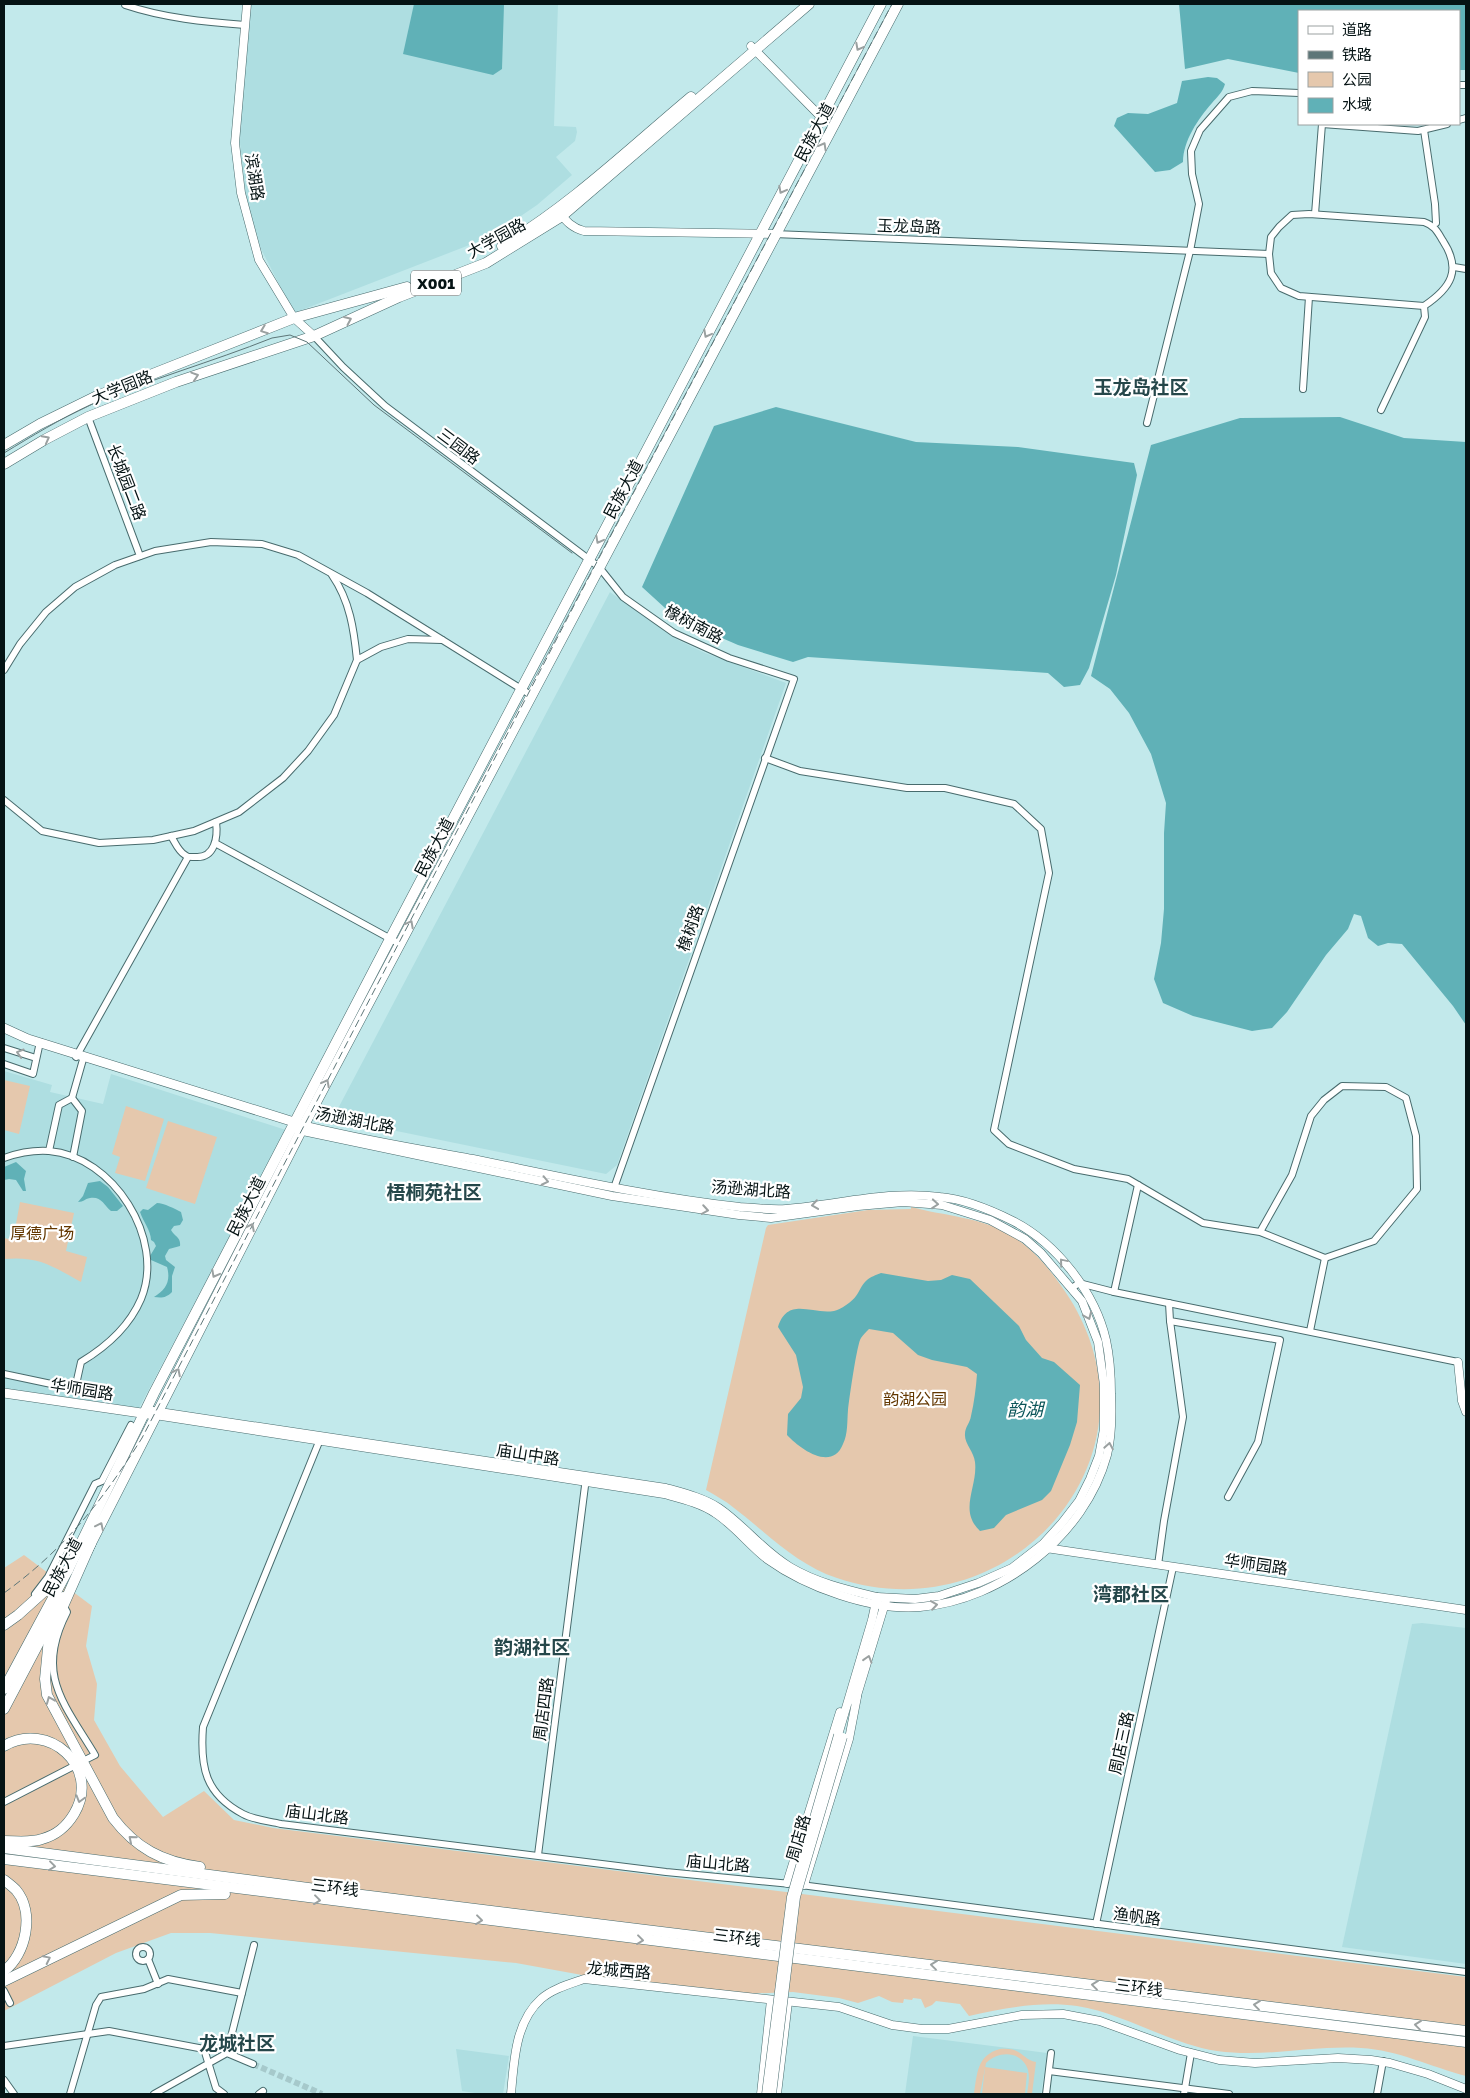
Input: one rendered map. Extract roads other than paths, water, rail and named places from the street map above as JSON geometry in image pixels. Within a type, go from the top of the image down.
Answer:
[{"type":"main road","name":"大学园路","points":[[753,48],[800,4]]},
{"type":"main road","name":"大学园路","points":[[4,464],[88,417],[176,382],[314,336],[399,297],[486,264],[559,212],[753,48],[809,4]]},
{"type":"main road","name":"民族大道","points":[[4,1689],[151,1413],[298,1127],[390,938],[881,4]]},
{"type":"main road","name":"民族大道","points":[[298,1127],[400,944],[774,234],[898,4]]},
{"type":"main road","name":"大学园路","points":[[4,445],[40,424],[97,396],[294,318],[396,291],[483,257],[559,212]]},
{"type":"main road","name":"汤逊湖北路","points":[[4,1030],[40,1044],[298,1127]]},
{"type":"main road","name":"华师园路","points":[[4,1392],[151,1413]]},
{"type":"main road","name":"民族大道","points":[[4,1708],[91,1543],[151,1413]]},
{"type":"main road","points":[[91,1543],[49,1638],[45,1678],[47,1695],[113,1818],[126,1835],[143,1849],[165,1859],[196,1867]]},
{"type":"main road","points":[[4,1625],[18,1615],[68,1570]]},
{"type":"main road","points":[[4,1746],[29,1738],[46,1741],[65,1751],[73,1760],[82,1778],[83,1792],[78,1808],[69,1822],[58,1833],[40,1840],[4,1842]]},
{"type":"main road","points":[[4,1842],[285,1878],[346,1893]]},
{"type":"main road","name":"三环线","points":[[4,1848],[346,1893],[1466,2031]]},
{"type":"main road","name":"三环线","points":[[4,1859],[287,1896],[1466,2042]]},
{"type":"main road","points":[[4,1880],[17,1891],[23,1904],[26,1922],[25,1936],[18,1956],[4,1971]]},
{"type":"main road","points":[[4,1981],[181,1895],[204,1893],[287,1896]]},
{"type":"street","points":[[125,4],[145,12],[187,20],[245,25]]},
{"type":"street","name":"滨湖路","points":[[247,4],[235,143],[241,193],[259,260],[294,318],[314,336]]},
{"type":"street","points":[[753,48],[821,117],[835,124]]},
{"type":"street","points":[[1147,422],[1190,251],[1198,204],[1192,174],[1191,151],[1200,130],[1229,97],[1252,91],[1298,93]]},
{"type":"street","points":[[1315,214],[1322,125]]},
{"type":"street","points":[[1339,125],[1424,130],[1443,125]]},
{"type":"street","points":[[1424,130],[1436,223]]},
{"type":"street","name":"玉龙岛路","points":[[559,212],[576,229],[584,231],[774,234],[1269,254]]},
{"type":"street","points":[[1315,214],[1424,222],[1434,226],[1451,253],[1454,267],[1439,296],[1424,306],[1299,296],[1282,288],[1271,272],[1269,254],[1271,237],[1292,215],[1315,214]]},
{"type":"street","points":[[1454,267],[1466,269]]},
{"type":"street","points":[[1303,389],[1309,297]]},
{"type":"street","points":[[1381,410],[1425,317],[1424,306]]},
{"type":"street","name":"三园路","points":[[314,336],[384,406],[599,567]]},
{"type":"street","name":"长城园二路","points":[[88,417],[140,556]]},
{"type":"street","points":[[4,670],[20,644],[46,612],[75,587],[115,565],[155,551],[211,542],[262,544],[298,555],[329,572],[531,695]]},
{"type":"street","name":"橡树南路","points":[[599,567],[623,597],[674,633],[729,658],[794,679]]},
{"type":"street","points":[[4,800],[42,831],[99,843],[153,840],[194,831],[238,812],[283,778],[308,751],[334,715],[357,660],[350,614],[341,588],[329,572]]},
{"type":"street","points":[[357,660],[381,647],[408,639],[443,640]]},
{"type":"street","name":"橡树路","points":[[614,1188],[794,679]]},
{"type":"street","points":[[765,758],[800,771],[908,788],[945,788],[1014,804],[1041,829],[1049,873],[994,1130],[1009,1144],[1074,1169],[1128,1179],[1203,1223],[1260,1232],[1325,1258],[1374,1241],[1417,1189],[1416,1136],[1406,1098],[1386,1087],[1342,1086],[1324,1100],[1311,1116],[1292,1175],[1260,1232]]},
{"type":"street","points":[[171,836],[183,854],[188,857],[199,858],[213,849],[216,822]]},
{"type":"street","points":[[215,843],[400,944]]},
{"type":"street","points":[[73,1157],[82,1111],[72,1098],[80,1057],[188,857]]},
{"type":"street","points":[[4,1064],[33,1074],[40,1044]]},
{"type":"street","points":[[4,1048],[36,1058]]},
{"type":"street","points":[[49,1151],[59,1105],[72,1098]]},
{"type":"street","name":"汤逊湖北路","points":[[298,1127],[614,1188],[740,1207],[784,1210],[898,1195],[942,1197],[992,1210],[1032,1231],[1060,1258],[1079,1283],[1098,1315],[1106,1337],[1110,1362],[1112,1409],[1107,1457],[1090,1497],[1070,1525],[1045,1546],[1016,1575],[962,1598],[940,1604],[915,1607],[886,1601]]},
{"type":"street","name":"汤逊湖北路","points":[[298,1127],[314,1133],[612,1196],[739,1215],[771,1218],[903,1202],[942,1205],[1009,1228],[1041,1253],[1082,1301],[1098,1342],[1104,1386],[1104,1429],[1098,1456],[1079,1501],[1045,1546]]},
{"type":"street","points":[[4,1158],[19,1153],[49,1151],[73,1157],[106,1176],[138,1220],[145,1238],[148,1261],[147,1278],[142,1294],[119,1333],[97,1352],[81,1362],[75,1389],[4,1374]]},
{"type":"street","points":[[1114,1292],[1138,1185]]},
{"type":"street","points":[[1310,1331],[1325,1258]]},
{"type":"street","points":[[1072,1288],[1079,1283],[1114,1292],[1458,1362],[1462,1401],[1466,1412]]},
{"type":"street","points":[[1158,1565],[1183,1417],[1170,1321],[1170,1303]]},
{"type":"street","points":[[1170,1321],[1280,1340],[1258,1442],[1228,1496]]},
{"type":"street","name":"庙山中路","points":[[151,1413],[586,1479],[692,1501],[715,1513],[764,1557],[789,1573],[829,1591],[886,1601]]},
{"type":"street","points":[[4,1620],[33,1598],[48,1577],[96,1484],[102,1481],[131,1425]]},
{"type":"street","name":"庙山北路","points":[[321,1439],[255,1595],[203,1727],[201,1749],[206,1779],[220,1798],[244,1815],[281,1824],[666,1872],[804,1885]]},
{"type":"street","name":"周店四路","points":[[538,1856],[586,1479]]},
{"type":"street","name":"华师园路","points":[[1045,1546],[1158,1565],[1466,1610]]},
{"type":"street","name":"周店三路","points":[[1096,1924],[1173,1567]]},
{"type":"street","name":"周店路","points":[[853,1696],[877,1600]]},
{"type":"street","name":"周店路","points":[[766,2094],[791,1897],[853,1696],[886,1601]]},
{"type":"street","points":[[63,1605],[67,1612],[54,1644],[52,1662],[55,1680],[62,1700],[94,1755],[85,1760]]},
{"type":"street","points":[[787,1883],[839,1714],[853,1696]]},
{"type":"street","points":[[804,1885],[849,1738],[853,1696]]},
{"type":"street","name":"周店路","points":[[772,2094],[796,1897],[841,1736]]},
{"type":"street","points":[[4,1802],[72,1767]]},
{"type":"street","name":"渔帆路","points":[[804,1885],[1466,1972]]},
{"type":"street","points":[[154,2094],[227,2053],[254,1945]]},
{"type":"street","points":[[148,1959],[158,1984]]},
{"type":"street","points":[[70,2094],[96,2005],[101,1997],[144,1990],[168,1979],[242,1993]]},
{"type":"street","name":"龙城西路","points":[[511,2094],[519,2038],[528,2014],[542,1998],[562,1987],[584,1979],[839,2007],[892,2025],[931,2030],[955,2028],[1022,2015],[1064,2014],[1100,2021],[1191,2053],[1219,2060],[1245,2063],[1338,2058],[1383,2061],[1428,2074],[1466,2089]]},
{"type":"street","points":[[4,1991],[10,2003]]},
{"type":"street","points":[[761,2094],[772,2000]]},
{"type":"street","points":[[777,2094],[788,2002]]},
{"type":"street","points":[[4,2046],[109,2031],[204,2049],[216,2088],[224,2094]]},
{"type":"street","points":[[227,2053],[253,2064]]},
{"type":"street","points":[[1046,2094],[1052,2053]]},
{"type":"street","points":[[1184,2091],[1191,2053]]},
{"type":"street","points":[[1377,2094],[1383,2061]]},
{"type":"street","points":[[1049,2071],[1184,2091],[1229,2094]]},
{"type":"street","points":[[4,2080],[14,2094]]},
{"type":"water","points":[[414,4],[504,4],[502,69],[493,75],[403,54]]},
{"type":"water","points":[[1179,4],[1466,4],[1466,70],[1460,70],[1460,10],[1298,10],[1298,73],[1228,59],[1185,69]]},
{"type":"water","points":[[1208,77],[1217,78],[1225,84],[1188,138],[1183,162],[1170,170],[1155,172],[1114,126],[1117,118],[1128,113],[1148,114],[1177,103],[1182,81]]},
{"type":"water","points":[[776,407],[916,442],[1018,447],[1134,463],[1137,475],[1116,575],[1089,668],[1080,685],[1064,687],[1048,673],[808,657],[793,662],[738,645],[676,618],[642,587],[714,426]]},
{"type":"water","points":[[1340,417],[1404,438],[1466,442],[1466,1025],[1453,1006],[1402,944],[1388,943],[1378,946],[1368,938],[1361,916],[1354,914],[1348,929],[1326,955],[1287,1012],[1272,1028],[1252,1031],[1193,1016],[1163,1003],[1154,979],[1161,943],[1164,909],[1166,803],[1151,754],[1129,713],[1110,689],[1091,676],[1151,445],[1240,418]]},
{"type":"water","points":[[16,1162],[26,1171],[24,1179],[26,1191],[23,1191],[16,1180],[4,1180],[4,1167]]},
{"type":"water","points":[[100,1181],[108,1187],[123,1206],[117,1211],[111,1211],[97,1198],[78,1202],[83,1196],[88,1183]]},
{"type":"water","points":[[157,1203],[181,1212],[183,1220],[180,1225],[174,1226],[171,1230],[179,1239],[180,1246],[169,1249],[165,1256],[166,1260],[175,1267],[172,1276],[172,1292],[162,1297],[154,1297],[162,1291],[168,1281],[167,1267],[151,1260],[150,1256],[156,1246],[151,1240],[150,1233],[140,1212],[143,1209],[148,1210]]},
{"type":"water","name":"韵湖","points":[[881,1273],[928,1281],[941,1280],[952,1275],[970,1279],[1019,1326],[1026,1340],[1042,1358],[1054,1362],[1080,1385],[1077,1422],[1070,1445],[1051,1491],[1042,1500],[1006,1515],[994,1528],[980,1531],[970,1515],[970,1498],[975,1462],[965,1434],[972,1411],[977,1374],[967,1367],[932,1360],[918,1355],[893,1333],[869,1329],[859,1342],[851,1384],[846,1436],[838,1452],[824,1457],[816,1455],[800,1446],[787,1435],[788,1414],[801,1398],[803,1387],[796,1355],[778,1327],[782,1318],[794,1309],[826,1312],[840,1309],[854,1298],[867,1280]]},
{"type":"tunnel","points":[[253,2064],[322,2094]]},
{"type":"tram line","points":[[4,453],[90,405],[272,338],[290,335],[307,342],[374,405],[572,553]]},
{"type":"railway","points":[[4,1593],[46,1559],[81,1523],[112,1483],[142,1438],[581,592],[892,4]]},
{"type":"district","name":"玉龙岛社区","points":[[1141,386]]},
{"type":"district","name":"梧桐苑社区","points":[[434,1191]]},
{"type":"district","name":"湾郡社区","points":[[1131,1593]]},
{"type":"district","name":"韵湖社区","points":[[532,1646]]},
{"type":"district","name":"龙城社区","points":[[237,2042]]},
{"type":"park label","name":"厚德广场","points":[[42,1233]]},
{"type":"park label","name":"韵湖公园","points":[[915,1399]]}]
